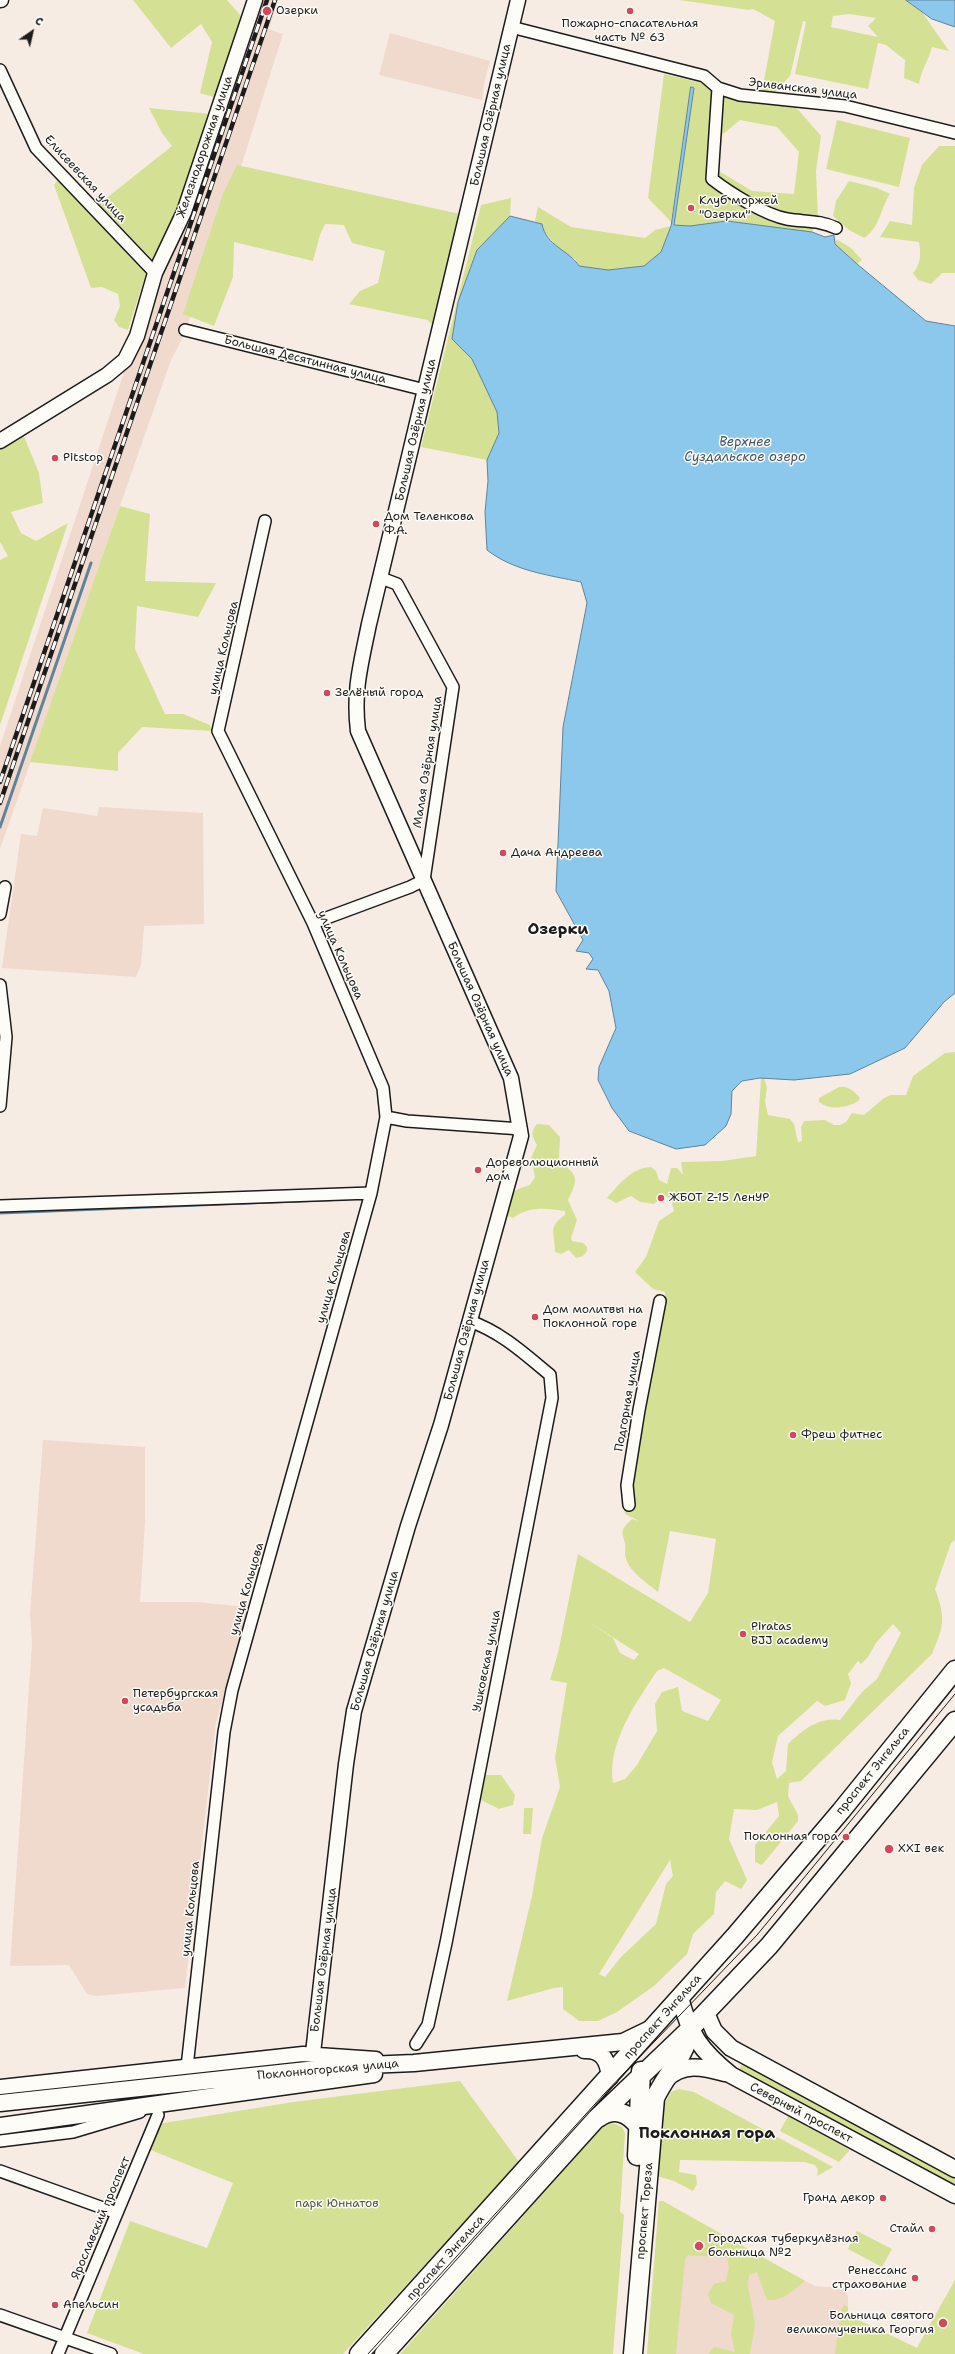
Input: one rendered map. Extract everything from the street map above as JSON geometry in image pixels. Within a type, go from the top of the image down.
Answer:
[{"type":"main road","name":"проспект Энгельса","points":[[358,2354],[610,2077],[680,1997],[841,1811],[955,1670]]},
{"type":"main road","name":"проспект Энгельса","points":[[384,2354],[596,2119],[706,2013],[769,1946],[955,1721]]},
{"type":"main road","name":"Северный проспект","points":[[680,1997],[685,2019],[705,2053],[731,2075],[955,2195]]},
{"type":"main road","name":"Северный проспект","points":[[706,2013],[714,2031],[730,2048],[955,2169]]},
{"type":"main road","name":"Поклонногорская улица","points":[[0,2103],[344,2066],[414,2063],[623,2042],[653,2027]]},
{"type":"main road","name":"проспект Тореза","points":[[621,2354],[642,2054],[653,2027]]},
{"type":"main road","name":"проспект Тореза","points":[[634,2354],[652,2119],[655,2098],[662,2083],[686,2048],[690,2029]]},
{"type":"main road","name":"Поклонногорская улица","points":[[0,2126],[160,2110],[412,2068],[593,2050],[605,2058],[609,2065],[610,2077]]},
{"type":"main road","points":[[662,2083],[671,2074],[694,2066],[731,2075]]},
{"type":"main road","points":[[596,2119],[605,2113],[614,2111],[624,2113],[633,2119],[638,2127]]},
{"type":"street","name":"Железнодорожная улица","points":[[0,441],[111,372],[125,360],[137,336],[155,272],[184,212],[255,0]]},
{"type":"street","name":"Большая Озёрная улица","points":[[313,2053],[346,1764],[354,1711],[408,1526],[441,1426],[521,1136],[511,1078],[358,731],[355,689],[380,578],[518,0]]},
{"type":"street","points":[[511,27],[704,76],[718,88],[712,179],[735,197],[786,219],[825,223],[836,228]]},
{"type":"street","name":"Елисеевская улица","points":[[0,70],[36,148],[155,272]]},
{"type":"street","name":"Эриванская улица","points":[[718,88],[740,94],[845,106],[955,133]]},
{"type":"street","name":"Большая Десятинная улица","points":[[186,330],[425,390]]},
{"type":"street","name":"улица Кольцова","points":[[187,2066],[224,1732],[232,1690],[371,1193],[386,1117],[383,1088],[313,923],[218,731],[265,521]]},
{"type":"street","name":"Малая Озёрная улица","points":[[380,578],[397,584],[453,687],[424,880]]},
{"type":"street","points":[[313,923],[424,880]]},
{"type":"street","points":[[0,914],[5,887]]},
{"type":"street","points":[[0,985],[6,1037],[0,1106]]},
{"type":"street","points":[[386,1117],[407,1121],[521,1129]]},
{"type":"street","points":[[0,1206],[371,1193]]},
{"type":"street","name":"Подгорная улица","points":[[629,1505],[627,1485],[639,1410],[660,1301]]},
{"type":"street","name":"Ушковская улица","points":[[416,2044],[428,2025],[446,1943],[552,1398],[550,1375],[515,1346],[480,1325],[469,1321]]},
{"type":"street","name":"Поклонногорская улица","points":[[0,2087],[313,2053],[414,2063]]},
{"type":"street","points":[[0,2141],[74,2132],[160,2110]]},
{"type":"street","name":"Ярославский проспект","points":[[58,2354],[160,2110]]},
{"type":"street","points":[[0,2171],[117,2213]]},
{"type":"street","points":[[0,2315],[111,2354]]},
{"type":"shaded area","points":[[258,0],[278,0],[269,29],[283,34],[208,271],[182,339],[171,360],[0,849],[0,746],[127,363]]},
{"type":"shaded area","points":[[390,33],[490,61],[484,84],[482,100],[379,75]]},
{"type":"shaded area","points":[[99,807],[203,813],[204,924],[144,926],[141,965],[136,977],[2,968],[21,834],[37,836],[43,808],[97,816]]},
{"type":"shaded area","name":"Петербургская усадьба","points":[[43,1440],[145,1447],[145,1521],[140,1602],[196,1602],[248,1607],[250,1611],[216,1722],[185,1988],[96,1996],[87,1994],[69,1965],[10,1966],[32,1643],[30,1614]]},
{"type":"shaded area","name":"Городская туберкулёзная больница №2","points":[[659,2201],[815,2286],[845,2288],[848,2297],[848,2315],[917,2348],[955,2280],[955,2354],[647,2354]]},
{"type":"green space","points":[[133,0],[227,0],[242,17],[217,98],[200,93],[212,42],[201,24],[171,48]]},
{"type":"green space","points":[[679,0],[906,0],[922,12],[949,51],[932,47],[921,74],[919,84],[904,78],[905,60],[886,45],[878,43],[868,89],[795,74],[806,22],[803,21],[790,76],[775,92],[762,91],[775,21],[753,9],[749,10]],"holes":[[[849,14],[876,18],[868,26],[878,37],[831,27],[833,16]]]},
{"type":"green space","points":[[664,74],[701,83],[713,89],[795,106],[821,136],[816,171],[818,218],[812,232],[727,221],[690,226],[674,225],[694,88],[692,87],[671,222],[648,198]],"holes":[[[740,120],[777,127],[799,152],[794,194],[752,191],[719,171],[722,135]]]},
{"type":"green space","points":[[149,108],[211,114],[179,205],[152,259],[99,204],[172,146],[162,133]]},
{"type":"green space","points":[[837,120],[910,138],[899,187],[826,169]]},
{"type":"green space","points":[[939,146],[955,146],[955,273],[942,273],[931,284],[918,280],[913,273],[918,266],[920,259],[919,242],[880,237],[890,221],[912,225],[914,188],[922,165]]},
{"type":"green space","points":[[237,165],[460,214],[433,325],[427,320],[349,304],[360,291],[378,283],[385,251],[352,243],[344,225],[325,224],[320,235],[313,261],[234,242],[233,277],[214,326],[183,314],[223,194]]},
{"type":"green space","points":[[59,178],[147,270],[128,330],[119,327],[114,320],[120,306],[118,294],[102,287],[91,288],[54,185]]},
{"type":"green space","points":[[849,181],[877,188],[890,194],[877,224],[864,238],[849,230],[833,216],[836,201]]},
{"type":"green space","points":[[511,198],[510,216],[477,250],[458,302],[454,340],[472,359],[497,412],[499,433],[487,460],[421,447],[481,205]]},
{"type":"green space","points":[[538,207],[571,227],[645,238],[655,230],[671,226],[662,251],[644,266],[608,270],[579,266],[575,259],[561,251],[535,221]]},
{"type":"green space","points":[[836,239],[851,248],[862,260],[857,264],[835,244]]},
{"type":"green space","points":[[23,434],[39,473],[43,503],[11,512],[21,533],[36,541],[68,523],[0,725],[0,560],[8,556],[0,542],[0,449]]},
{"type":"green space","points":[[120,506],[150,514],[145,581],[216,583],[198,617],[137,606],[135,649],[165,714],[183,714],[210,725],[212,731],[142,727],[118,753],[118,771],[30,762]]},
{"type":"green space","name":"Фреш фитнес","points":[[955,1052],[955,1540],[951,1543],[935,1589],[941,1608],[942,1622],[939,1636],[932,1654],[801,1781],[789,1783],[788,1796],[798,1815],[798,1821],[762,1865],[755,1862],[755,1845],[779,1816],[777,1802],[757,1810],[734,1809],[729,1839],[747,1880],[741,1889],[725,1881],[716,1892],[714,1914],[693,1934],[687,1954],[654,1986],[617,2012],[598,2021],[579,2021],[563,2009],[563,1987],[554,1988],[507,2001],[532,1896],[542,1838],[560,1787],[555,1758],[567,1683],[550,1680],[558,1653],[578,1554],[690,1622],[708,1593],[716,1539],[670,1531],[658,1592],[631,1569],[626,1559],[623,1530],[632,1519],[639,1521],[625,1514],[622,1489],[624,1472],[656,1294],[665,1296],[665,1292],[653,1289],[635,1272],[646,1257],[659,1221],[674,1211],[671,1199],[664,1195],[654,1204],[640,1202],[631,1196],[616,1203],[607,1198],[627,1177],[644,1168],[651,1167],[656,1171],[659,1180],[667,1184],[671,1168],[677,1168],[683,1175],[681,1162],[722,1161],[756,1156],[761,1078],[764,1078],[767,1088],[765,1101],[768,1115],[790,1119],[794,1124],[798,1142],[802,1141],[801,1127],[804,1121],[825,1120],[834,1125],[840,1125],[846,1122],[852,1113],[864,1115],[884,1098],[891,1095],[906,1095],[913,1076],[945,1053]],"holes":[[[586,1620],[639,1654],[634,1660],[620,1653],[613,1638]],[[893,1624],[901,1633],[877,1679],[862,1692],[840,1720],[825,1721],[811,1726],[805,1729],[788,1744],[786,1771],[777,1779],[772,1762],[778,1736],[817,1701],[825,1706],[845,1700],[851,1683],[848,1674],[858,1661],[861,1664],[868,1657],[876,1643]],[[664,1668],[721,1700],[708,1721],[682,1711],[678,1687],[662,1692],[655,1704],[657,1731],[637,1765],[625,1779],[613,1783],[612,1768],[614,1753],[619,1738],[632,1710],[657,1671]],[[670,1860],[673,1876],[666,1884],[656,1924],[621,1957],[605,1977],[599,1974]]]},
{"type":"green space","points":[[839,1087],[845,1087],[851,1090],[860,1098],[854,1103],[838,1108],[828,1107],[819,1102],[819,1098]]},
{"type":"green space","points":[[537,1124],[549,1125],[560,1137],[559,1161],[570,1170],[575,1178],[574,1187],[568,1200],[577,1220],[571,1238],[572,1241],[583,1243],[587,1247],[587,1251],[583,1256],[576,1258],[569,1250],[561,1254],[555,1252],[553,1231],[559,1219],[565,1215],[565,1211],[538,1209],[525,1211],[513,1218],[505,1215],[511,1194],[530,1185],[535,1177],[531,1158],[537,1145],[532,1134],[533,1129]]},
{"type":"green space","points":[[485,1775],[501,1775],[515,1795],[513,1805],[499,1809],[481,1800]]},
{"type":"green space","points":[[524,1808],[533,1808],[531,1834],[523,1834]]},
{"type":"green space","points":[[743,2063],[955,2179],[955,2189],[738,2071]]},
{"type":"green space","name":"парк Юннатов","points":[[460,2081],[519,2162],[343,2354],[144,2354],[87,2333],[130,2221],[207,2248],[233,2183],[148,2149],[158,2124],[293,2102]]},
{"type":"green space","points":[[679,2089],[694,2092],[833,2167],[817,2176],[818,2170],[815,2165],[804,2162],[680,2160],[679,2172],[696,2175],[697,2184],[693,2191],[674,2181],[657,2176],[663,2107],[671,2092]]},
{"type":"green space","points":[[788,2116],[850,2150],[839,2162],[780,2131]]},
{"type":"green space","points":[[612,2123],[622,2127],[625,2133],[620,2212],[624,2215],[613,2354],[400,2354],[598,2132],[606,2125]]},
{"type":"green space","points":[[659,2201],[663,2201],[805,2281],[792,2292],[783,2297],[767,2300],[757,2272],[749,2275],[748,2286],[755,2324],[750,2354],[709,2354],[714,2347],[735,2352],[731,2334],[734,2315],[711,2303],[708,2294],[714,2284],[726,2281],[729,2267],[727,2258],[688,2255],[685,2259],[676,2354],[647,2354]]},
{"type":"green space","points":[[857,2231],[892,2249],[882,2267],[848,2249]]},
{"type":"green space","name":"Больница святого великомученика Георгия","points":[[955,2280],[955,2354],[835,2354],[841,2310],[844,2305],[848,2307],[848,2315],[917,2348]]},
{"type":"water","points":[[906,0],[955,0],[955,27],[932,19]]},
{"type":"water","name":"Верхнее Суздальское озеро","points":[[691,87],[694,88],[674,225],[690,226],[727,221],[812,232],[825,237],[834,235],[835,244],[926,321],[955,326],[955,993],[944,1002],[905,1048],[850,1074],[794,1080],[760,1078],[742,1081],[732,1091],[731,1114],[726,1126],[705,1145],[676,1149],[629,1131],[612,1108],[598,1080],[599,1067],[616,1028],[609,991],[598,970],[586,969],[593,959],[589,953],[576,951],[583,940],[556,891],[563,727],[587,603],[581,582],[520,568],[497,557],[487,550],[485,512],[488,481],[487,460],[499,433],[497,412],[472,359],[452,339],[458,302],[477,250],[510,216],[542,224],[548,238],[570,256],[579,266],[608,270],[644,266],[661,252],[671,226]]},
{"type":"waterway","points":[[0,827],[91,563]]},
{"type":"waterway","points":[[0,1213],[347,1199]]},
{"type":"tram line","points":[[368,2354],[605,2093],[757,1935],[955,1694]]},
{"type":"railway","points":[[0,782],[267,0]]},
{"type":"railway","points":[[0,803],[275,0]]},
{"type":"place","name":"Озерки","points":[[267,11]]},
{"type":"place","name":"Пожарно-спасательная часть № 63","points":[[630,11]]},
{"type":"place","name":"Клуб моржей \"Озерки\"","points":[[691,208]]},
{"type":"place","name":"Pitstop","points":[[55,458]]},
{"type":"place","name":"Дом Теленкова Ф.А.","points":[[376,524]]},
{"type":"place","name":"Зелёный город","points":[[327,693]]},
{"type":"place","name":"Дача Андреева","points":[[503,853]]},
{"type":"place","name":"Дореволюционный дом","points":[[478,1170]]},
{"type":"place","name":"ЖБОТ Z-15 ЛенУР","points":[[661,1198]]},
{"type":"place","name":"Дом молитвы на Поклонной горе","points":[[535,1317]]},
{"type":"place","name":"Фреш фитнес","points":[[793,1435]]},
{"type":"place","name":"Piratas BJJ academy","points":[[743,1634]]},
{"type":"place","name":"Петербургская усадьба","points":[[125,1701]]},
{"type":"place","name":"Поклонная гора","points":[[846,1837]]},
{"type":"place","name":"XXI век","points":[[889,1849]]},
{"type":"place","name":"Гранд декор","points":[[883,2198]]},
{"type":"place","name":"Стайл","points":[[932,2229]]},
{"type":"place","name":"Городская туберкулёзная больница №2","points":[[699,2246]]},
{"type":"place","name":"Ренессанс страхование","points":[[915,2278]]},
{"type":"place","name":"Апельсин","points":[[55,2305]]},
{"type":"place","name":"Больница святого великомученика Георгия","points":[[943,2323]]},
{"type":"district","name":"Озерки","points":[[558,930]]},
{"type":"district","name":"Поклонная гора","points":[[707,2134]]}]
